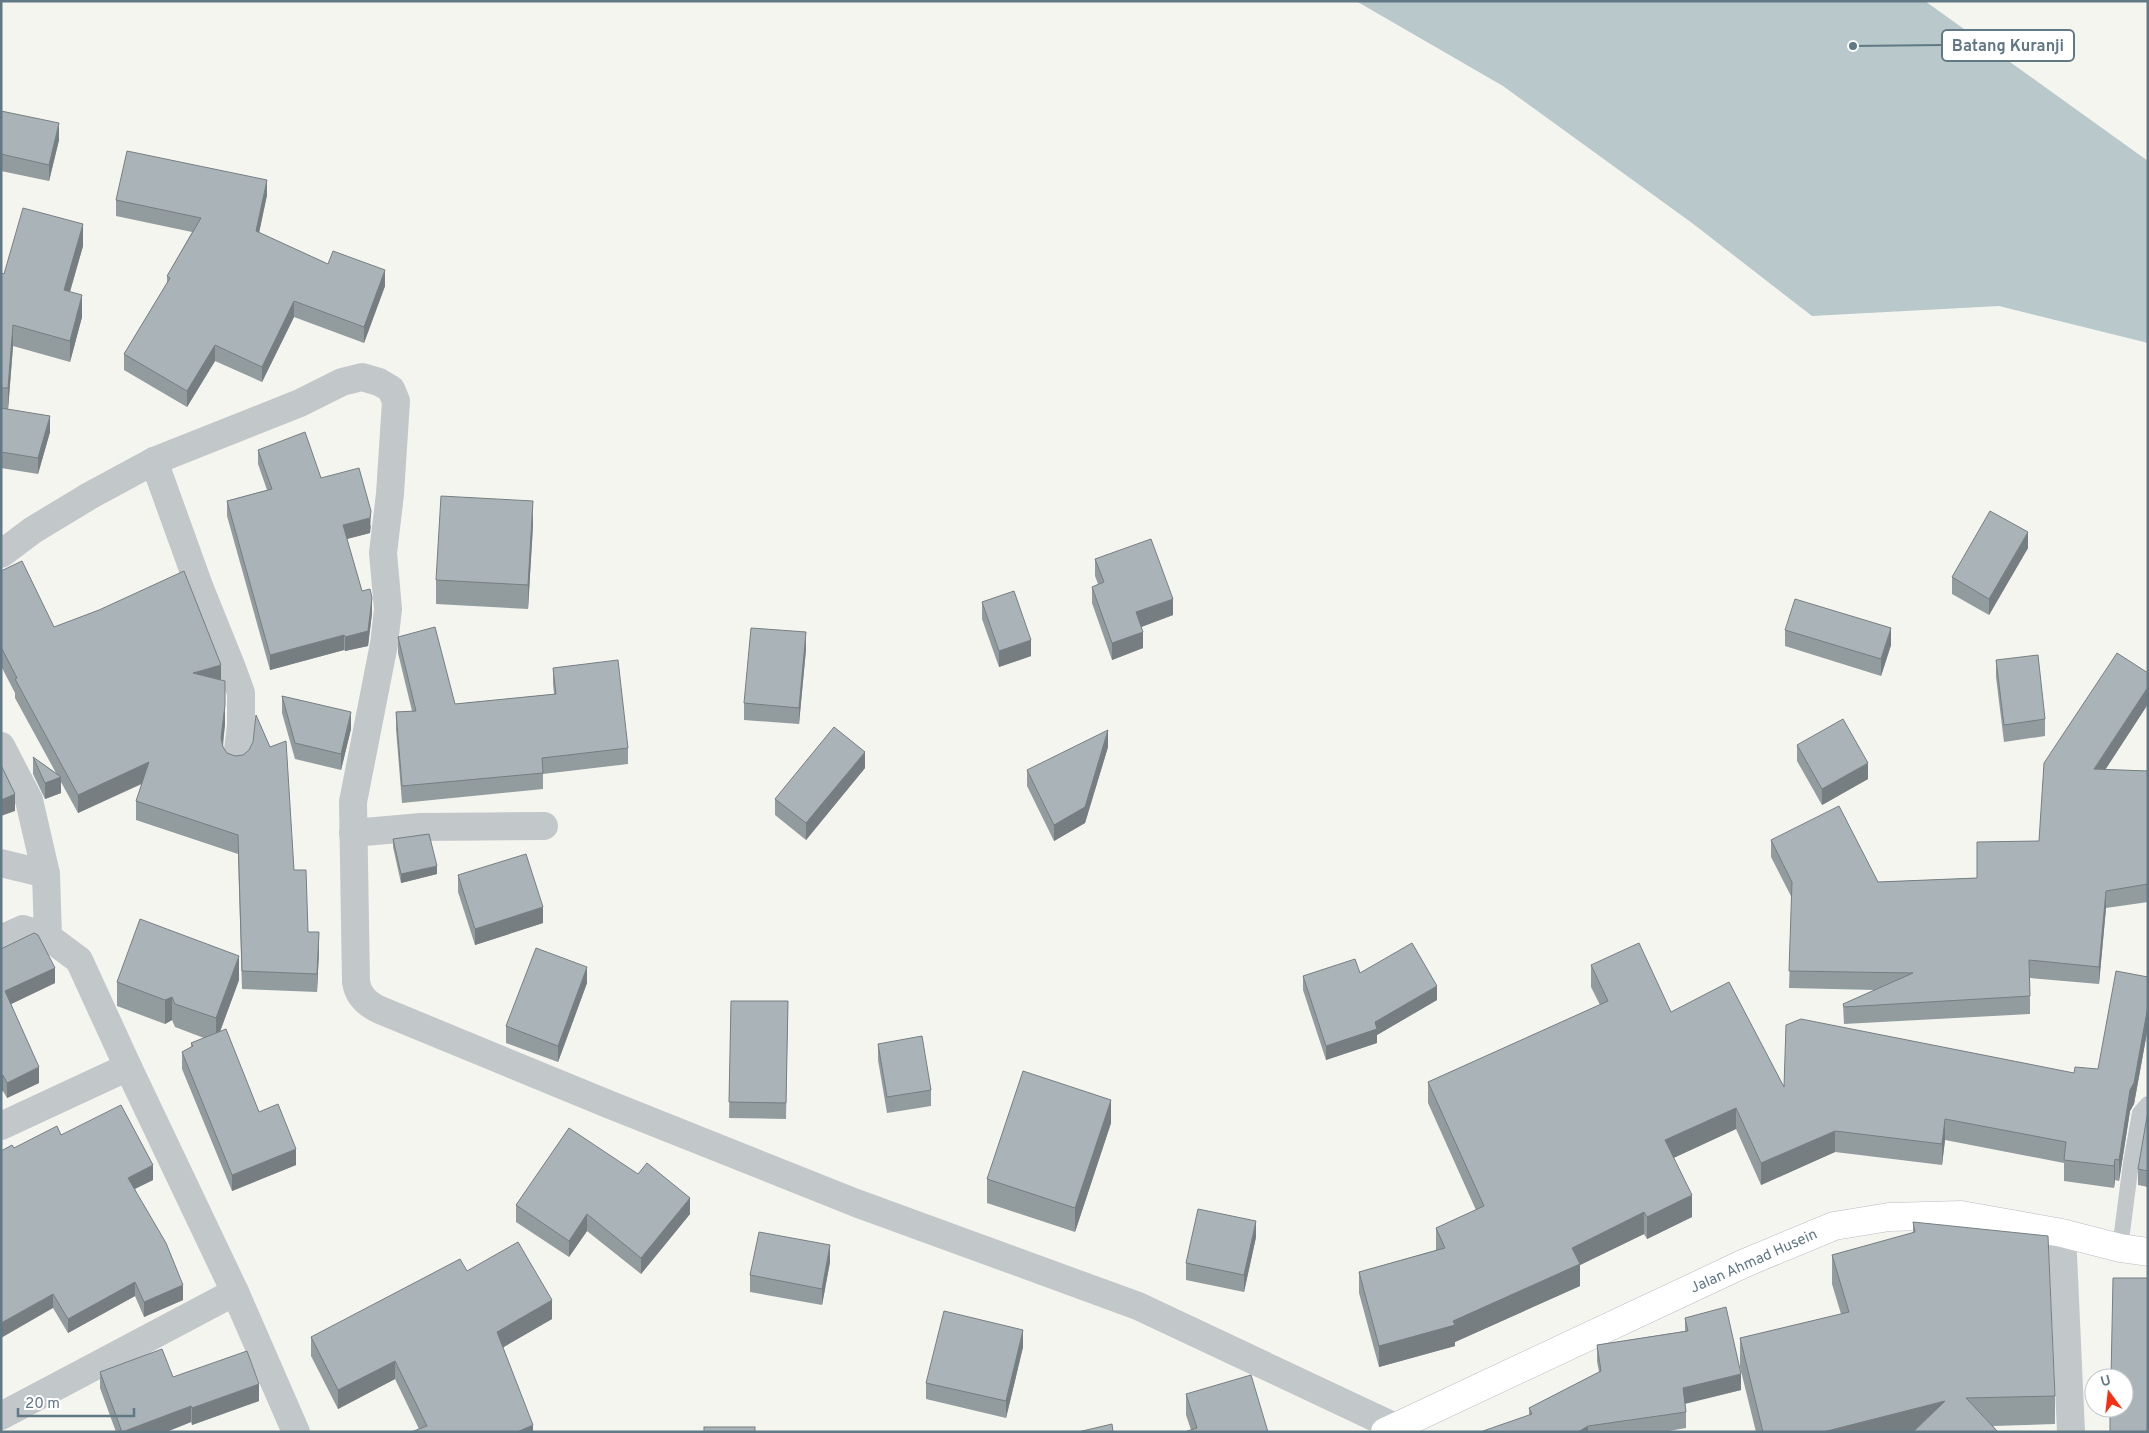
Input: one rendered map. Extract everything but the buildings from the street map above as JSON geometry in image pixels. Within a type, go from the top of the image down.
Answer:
[{"type":"main road","name":"Jalan Ahmad Husein","points":[[1390,1429],[1745,1263],[1834,1226],[1889,1217],[1961,1215],[2062,1233],[2120,1248],[2148,1252]]},
{"type":"street","points":[[1,554],[41,525],[154,461],[300,403],[342,382],[362,378],[379,382],[391,389],[396,401],[390,494],[383,553],[388,609],[384,644],[353,802],[357,991],[372,1006],[617,1108],[856,1203],[1138,1306],[1390,1429]]},
{"type":"street","points":[[154,461],[240,693],[241,725],[237,759]]},
{"type":"street","points":[[1,746],[29,800],[46,874],[48,937]]},
{"type":"street","points":[[353,833],[421,827],[544,826]]},
{"type":"street","points":[[1,863],[46,874]]},
{"type":"street","points":[[1,939],[23,930],[48,937],[79,960],[235,1292],[296,1432]]},
{"type":"street","points":[[1,1126],[128,1067]]},
{"type":"street","points":[[2062,1233],[2071,1432]]},
{"type":"street","points":[[1,1416],[235,1292]]},
{"type":"lane","points":[[2120,1248],[2131,1162],[2140,1113],[2148,1104]]},
{"type":"shaded area","points":[[1356,1],[1925,1],[2148,161],[2148,343],[1999,306],[1812,316],[1692,223],[1503,86]]},
{"type":"place","name":"Batang Kuranji","points":[[1853,46]]}]
